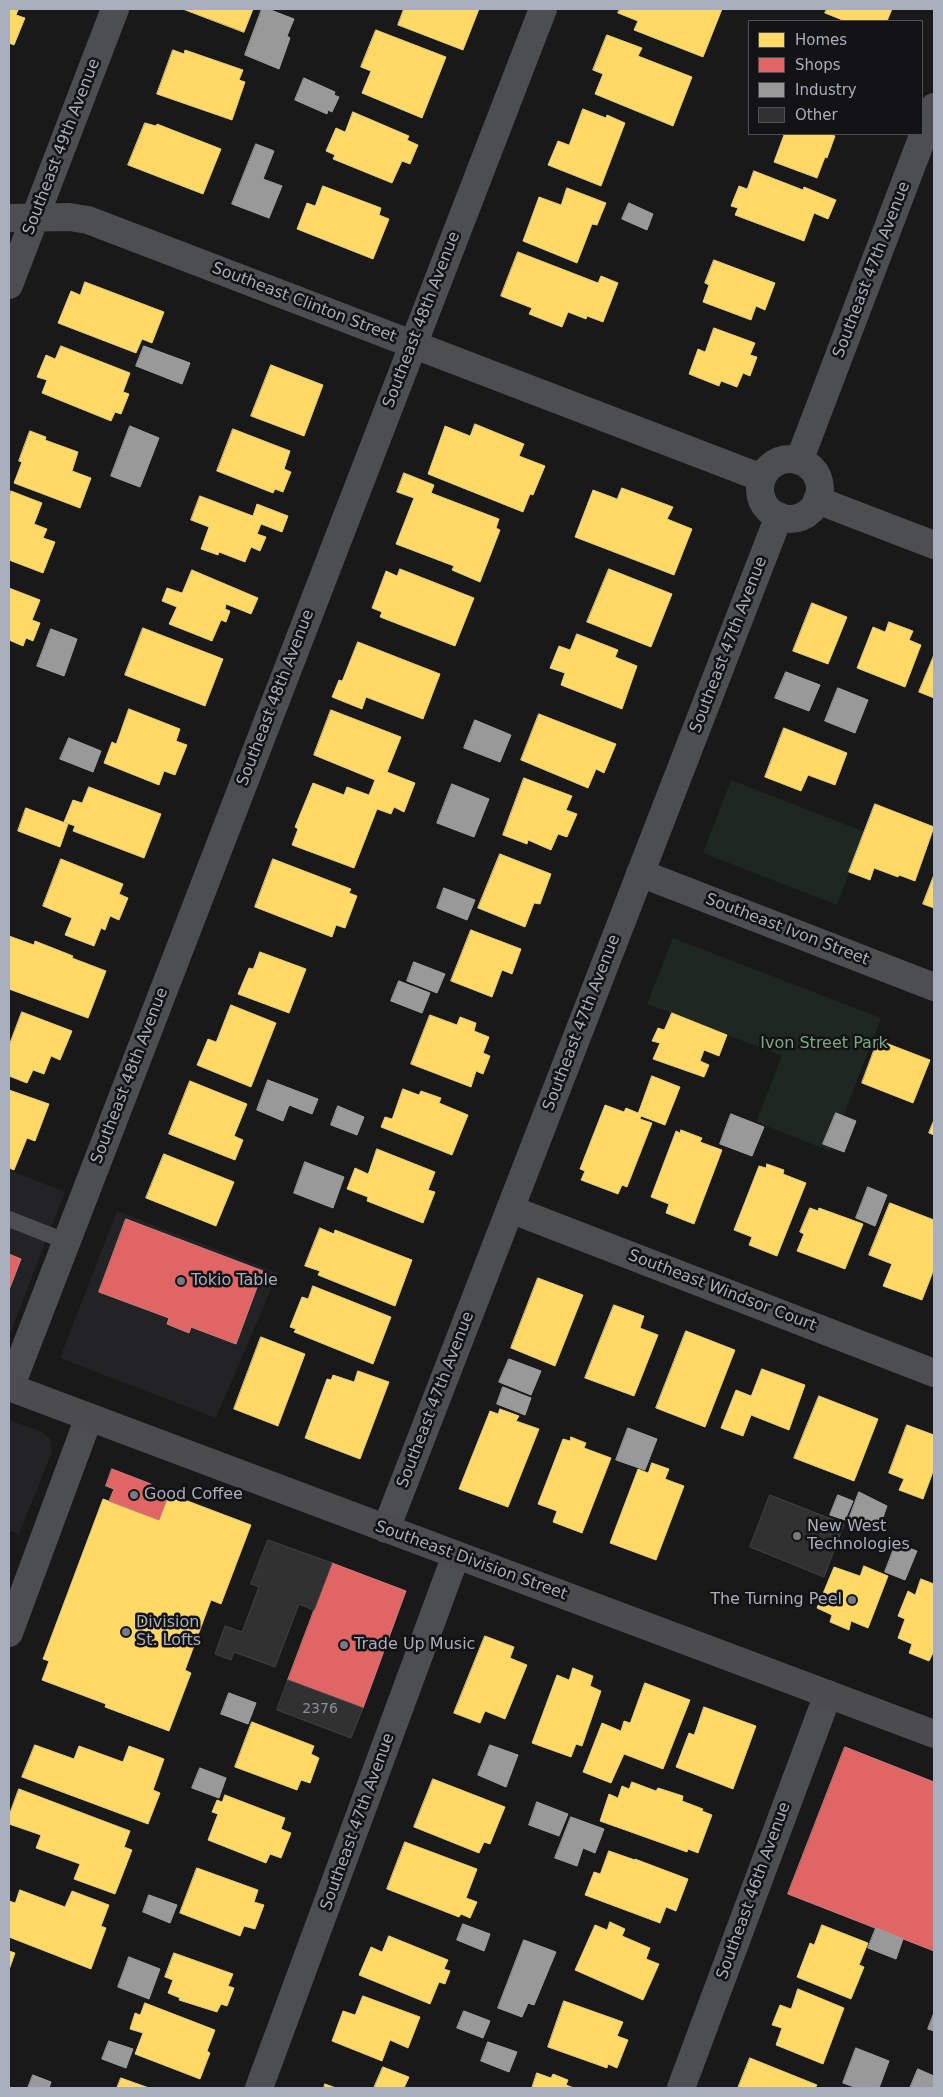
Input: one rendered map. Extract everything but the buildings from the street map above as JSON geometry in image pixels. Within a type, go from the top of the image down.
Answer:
[{"type":"main road","name":"Southeast Division Street","points":[[9,1387],[934,1734]]},
{"type":"street","name":"Southeast 49th Avenue","points":[[9,285],[22,218],[116,9]]},
{"type":"street","name":"Southeast 48th Avenue","points":[[9,1387],[543,9]]},
{"type":"street","name":"Southeast 47th Avenue","points":[[923,135],[934,106]]},
{"type":"street","name":"Southeast 47th Avenue","points":[[799,461],[923,135]]},
{"type":"street","name":"Southeast Clinton Street","points":[[22,218],[78,218],[88,220],[762,478]]},
{"type":"street","points":[[788,459],[799,461],[812,469],[816,475],[820,490],[817,500],[811,510],[802,516],[791,519],[778,516],[768,509],[762,500],[760,492],[762,478],[768,468],[777,462],[788,459]]},
{"type":"street","points":[[817,500],[934,545]]},
{"type":"street","name":"Southeast 47th Avenue","points":[[386,1529],[778,516]]},
{"type":"street","name":"Southeast Ivon Street","points":[[640,873],[934,987]]},
{"type":"street","name":"Southeast Windsor Court","points":[[510,1209],[934,1373]]},
{"type":"street","points":[[9,1633],[90,1417]]},
{"type":"street","name":"Southeast 47th Avenue","points":[[259,2088],[456,1555]]},
{"type":"street","name":"Southeast 46th Avenue","points":[[680,2088],[828,1694]]},
{"type":"lane","points":[[9,1219],[66,1241]]},
{"type":"shaded area","points":[[9,1170],[65,1192],[9,1336]]},
{"type":"shaded area","points":[[117,1211],[278,1273],[216,1418],[60,1358]]},
{"type":"shaded area","points":[[9,1420],[42,1432],[50,1439],[52,1452],[19,1534],[9,1530]]},
{"type":"green space","points":[[731,780],[865,832],[837,905],[703,853]]},
{"type":"green space","name":"Ivon Street Park","points":[[673,938],[881,1018],[830,1151],[756,1122],[782,1056],[647,1004]]},
{"type":"place","name":"Tokio Table","points":[[181,1281]]},
{"type":"place","name":"Good Coffee","points":[[134,1495]]},
{"type":"place","name":"New West Technologies","points":[[797,1536]]},
{"type":"place","name":"The Turning Peel","points":[[852,1600]]},
{"type":"place","name":"Division St. Lofts","points":[[126,1632]]},
{"type":"place","name":"Trade Up Music","points":[[344,1645]]}]
